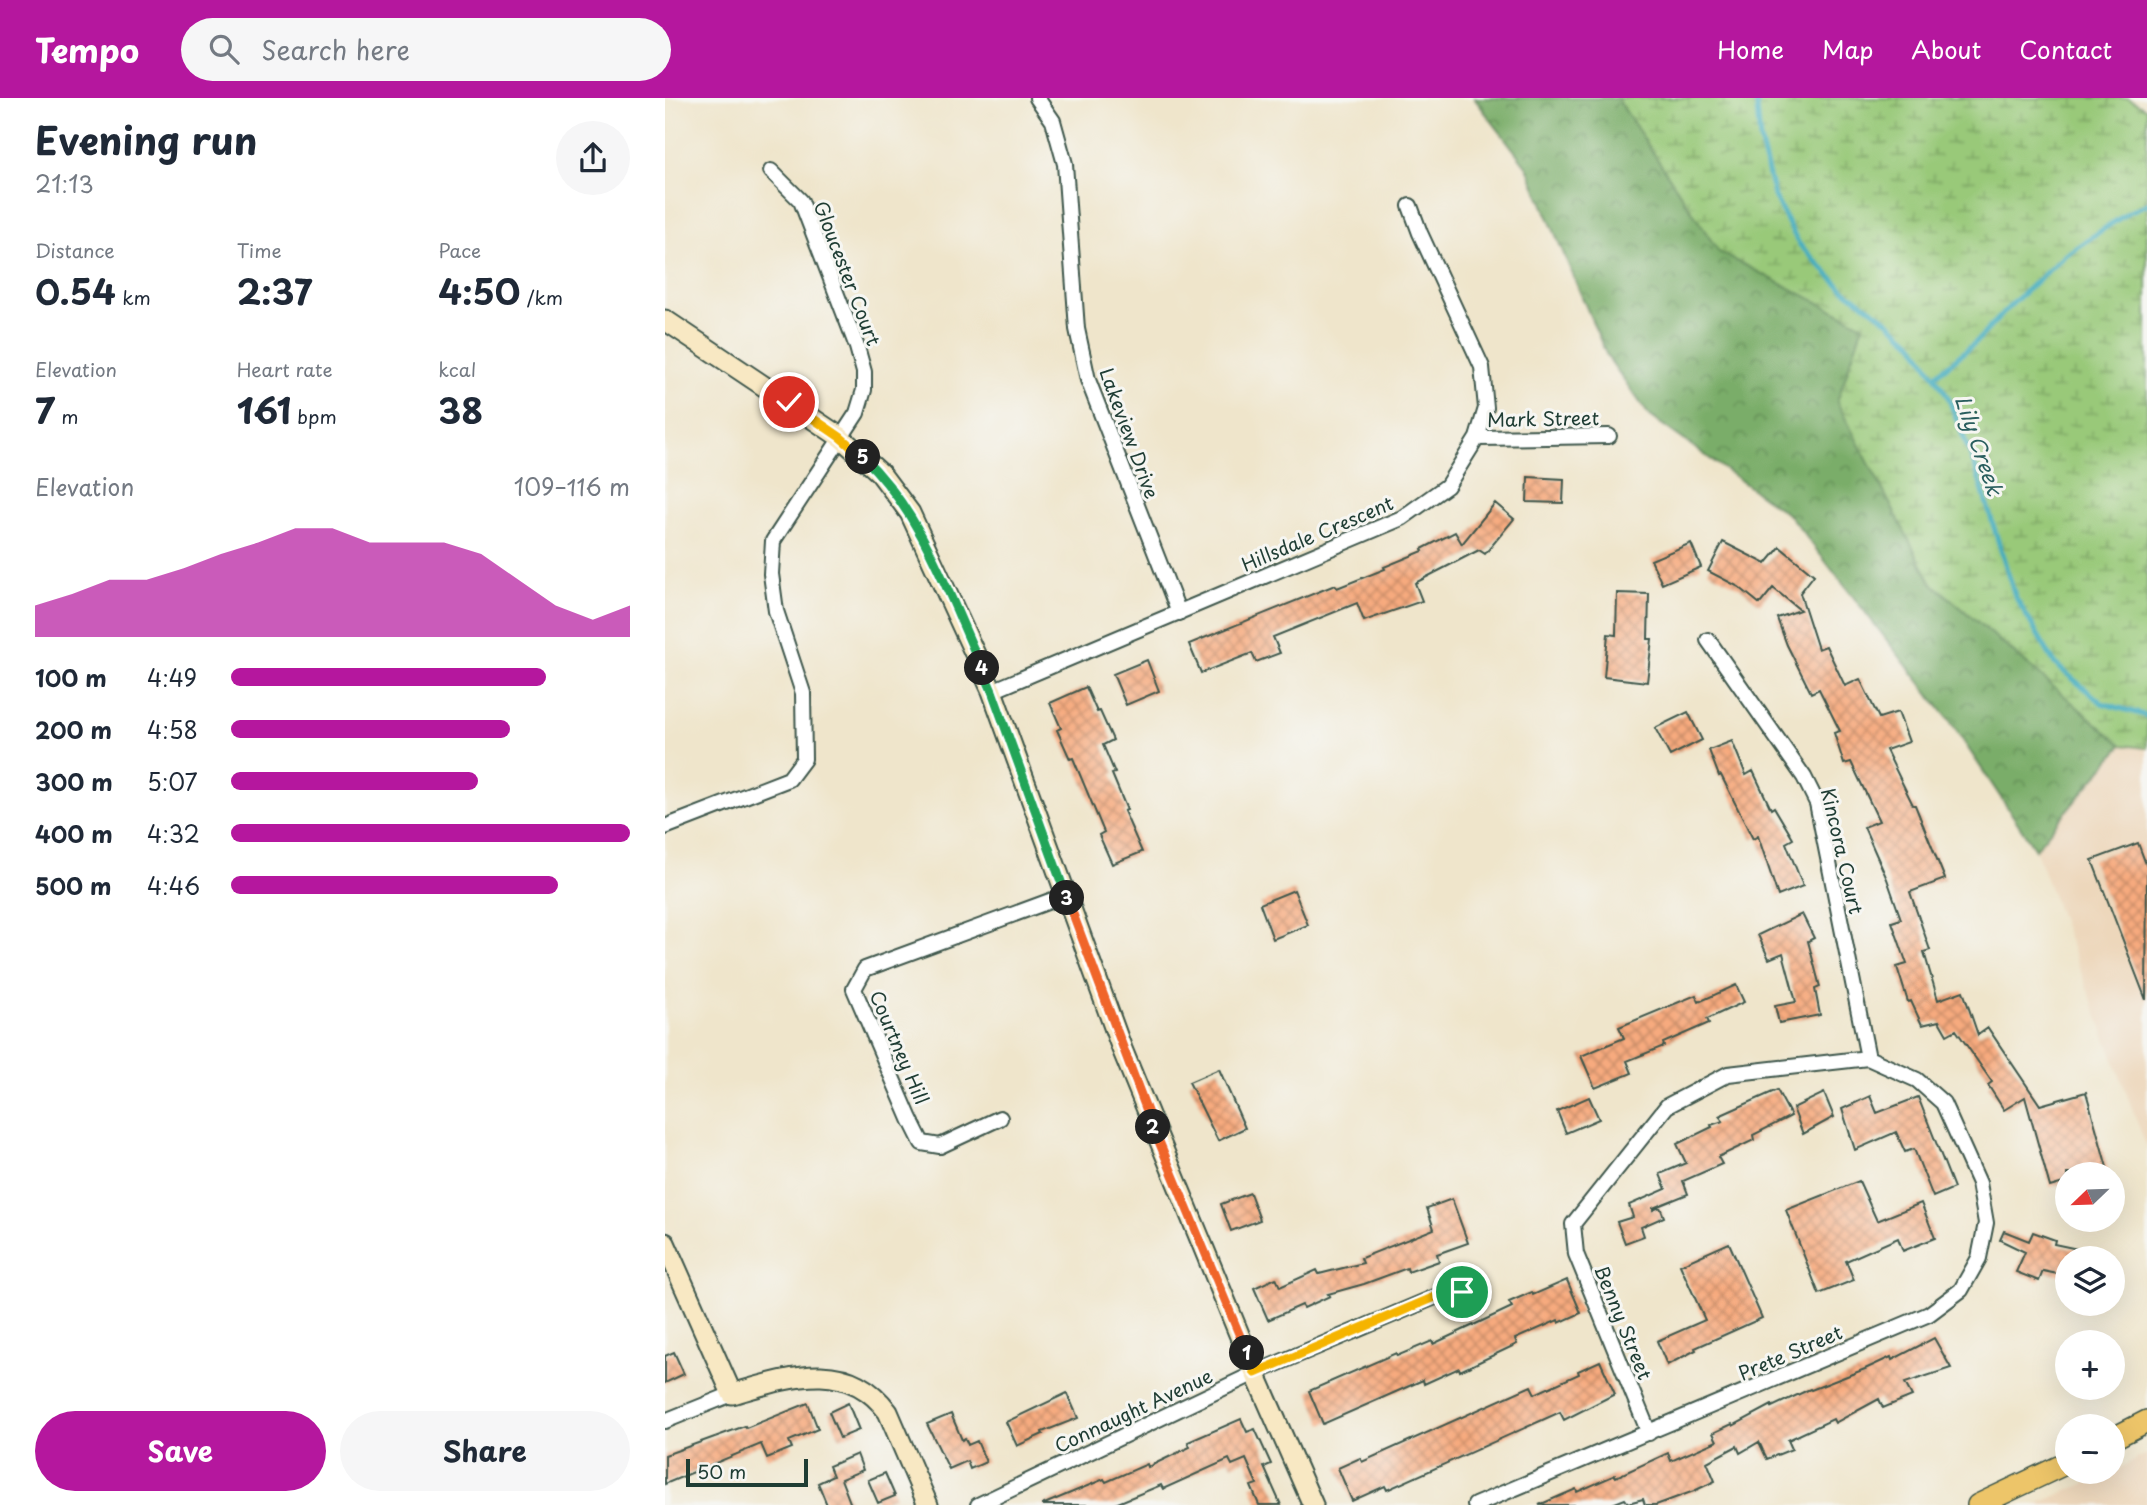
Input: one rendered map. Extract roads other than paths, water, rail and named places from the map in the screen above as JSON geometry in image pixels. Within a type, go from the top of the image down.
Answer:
[{"type":"main road","points":[[2125,1432],[2147,1421]]},
{"type":"main road","points":[[1978,1505],[2055,1468]]},
{"type":"street","name":"Lakeview Drive","points":[[1037,98],[1052,121],[1065,164],[1077,329],[1088,380],[1179,613]]},
{"type":"street","name":"Gloucester Court","points":[[665,827],[789,779],[804,759],[803,693],[776,611],[771,573],[773,541],[857,413],[864,390],[864,372],[857,347],[801,201],[771,171]]},
{"type":"street","name":"Hillsdale Crescent","points":[[992,691],[1402,519],[1447,486],[1477,438],[1486,408],[1482,367],[1410,206]]},
{"type":"street","points":[[665,320],[840,437],[880,473],[910,513],[992,691],[1122,1049],[1255,1373],[1313,1505]]},
{"type":"street","name":"Mark Street","points":[[1477,438],[1609,436]]},
{"type":"street","name":"Kincora Court","points":[[1708,640],[1804,777],[1817,803],[1868,1058]]},
{"type":"street","name":"Courtney Hill","points":[[1000,1118],[940,1146],[922,1143],[855,989],[865,969],[1066,895]]},
{"type":"street","name":"Prete Street","points":[[1475,1505],[1929,1314],[1961,1290],[1979,1258],[1986,1223],[1979,1183],[1943,1103],[1917,1080],[1868,1058]]},
{"type":"street","name":"Benny Street","points":[[1649,1433],[1576,1254],[1573,1224],[1667,1106],[1728,1074],[1868,1058]]},
{"type":"street","points":[[665,1242],[732,1394]]},
{"type":"street","name":"Connaught Avenue","points":[[978,1505],[1255,1373],[1435,1297],[1462,1292]]},
{"type":"street","points":[[665,1421],[732,1394],[801,1376],[833,1376],[853,1382],[869,1391],[888,1412],[928,1505]]},
{"type":"waterway","name":"Lily Creek","points":[[1756,98],[1760,140],[1774,196],[1799,244],[1843,289],[1883,317],[1914,344],[1948,397],[1977,472],[2015,596],[2055,664],[2102,703],[2147,716]]},
{"type":"waterway","points":[[1935,376],[1976,342],[2065,255],[2129,212],[2147,204]]}]
